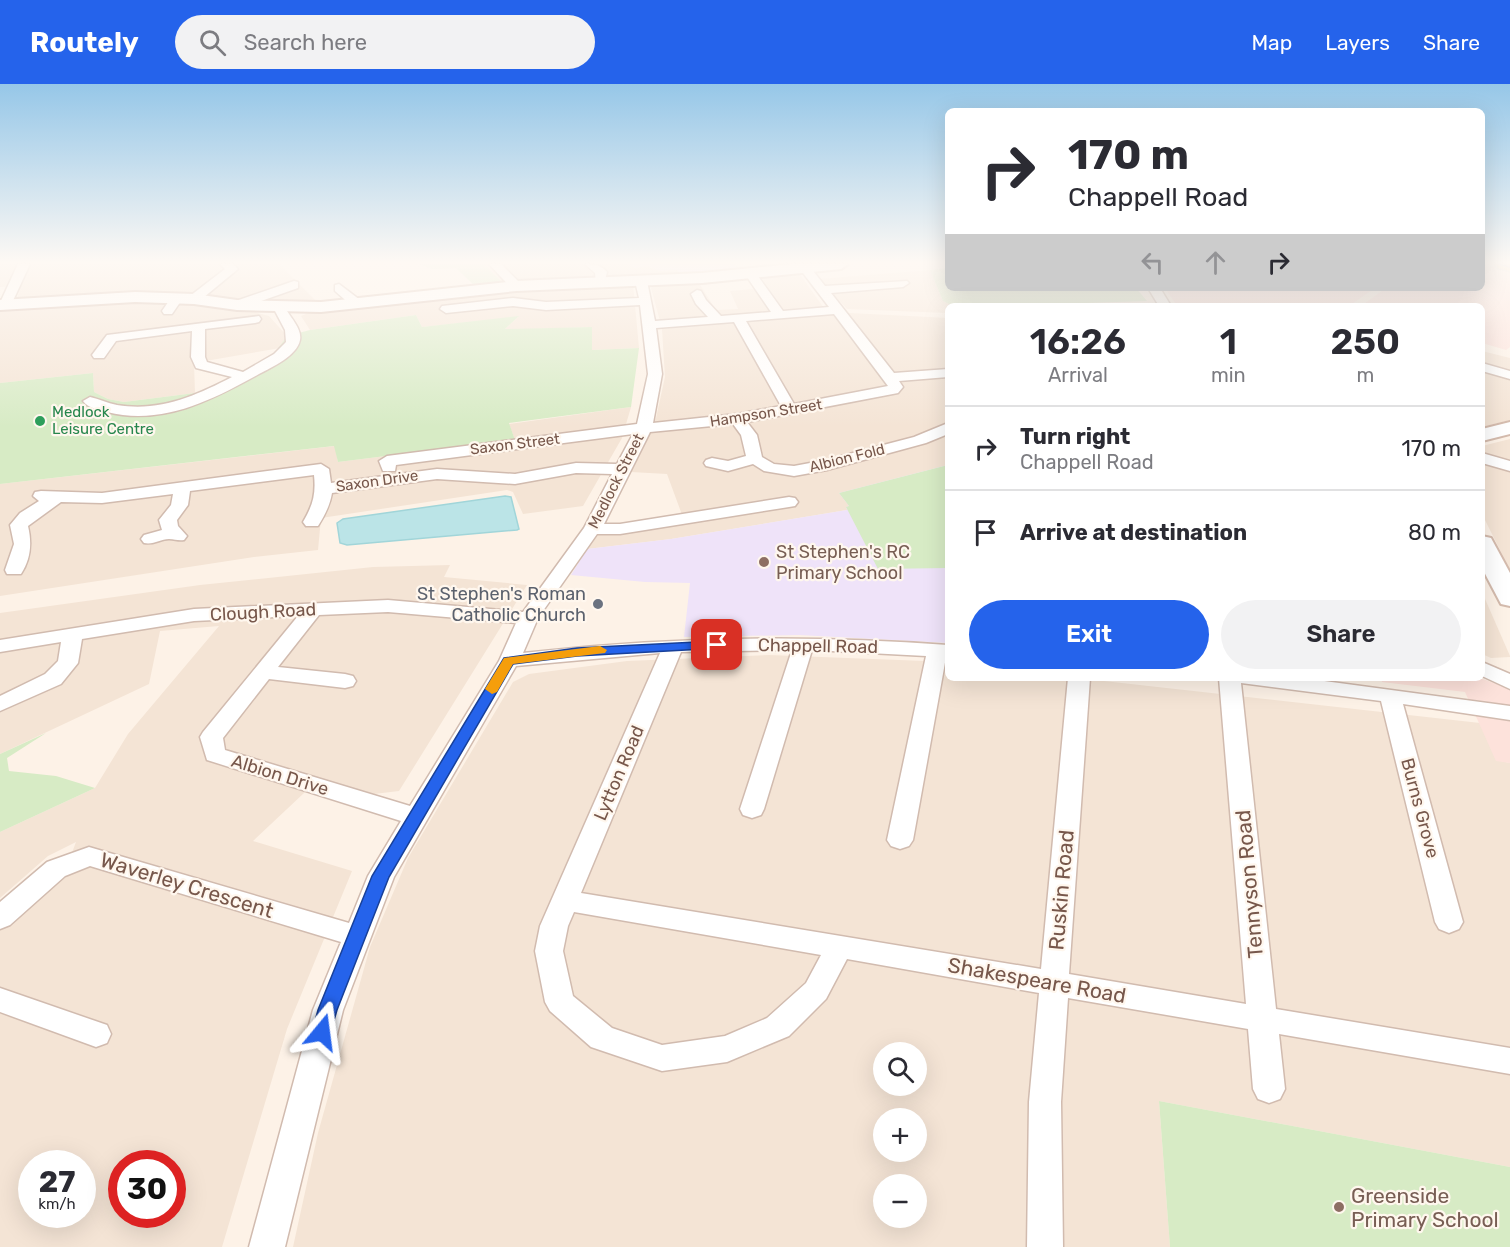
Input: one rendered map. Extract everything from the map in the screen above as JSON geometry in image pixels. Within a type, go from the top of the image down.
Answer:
[{"type":"street","points":[[90,401],[107,407],[134,410],[181,406],[284,354],[293,342],[292,329],[285,318]]},
{"type":"street","name":"Medlock Street","points":[[267,1247],[328,1010],[381,876],[509,661],[528,618],[592,529],[644,428],[655,374],[649,318]]},
{"type":"street","points":[[650,325],[732,318]]},
{"type":"street","points":[[738,318],[790,410]]},
{"type":"street","points":[[844,318],[889,386]]},
{"type":"street","points":[[99,355],[112,338],[255,319]]},
{"type":"street","points":[[199,327],[198,357],[201,364],[243,376]]},
{"type":"street","points":[[1485,368],[1510,375]]},
{"type":"street","name":"Hampson Street","points":[[644,428],[790,410],[945,374]]},
{"type":"street","points":[[723,468],[755,459],[749,435],[737,418]]},
{"type":"street","name":"Saxon Street","points":[[388,464],[644,428]]},
{"type":"street","points":[[1485,434],[1510,428]]},
{"type":"street","name":"Albion Fold","points":[[755,459],[770,468],[794,471],[827,465],[920,440],[945,429]]},
{"type":"street","points":[[1485,459],[1510,466]]},
{"type":"street","name":"Saxon Drive","points":[[11,563],[24,544],[20,525],[48,497],[102,498],[321,469],[324,489],[437,474],[515,479],[546,476],[576,468],[622,469]]},
{"type":"street","points":[[150,538],[176,534],[168,520],[179,505],[182,488]]},
{"type":"street","points":[[312,522],[322,504],[324,489]]},
{"type":"street","points":[[592,529],[620,529],[789,502]]},
{"type":"street","points":[[1485,549],[1510,598]]},
{"type":"street","name":"Clough Road","points":[[0,646],[194,615],[388,606],[528,618]]},
{"type":"street","name":"Albion Drive","points":[[314,609],[211,737],[216,755],[416,817]]},
{"type":"street","points":[[0,704],[53,679],[68,663],[74,633]]},
{"type":"street","points":[[752,809],[804,643]]},
{"type":"street","name":"Chappell Road","points":[[509,661],[577,652],[673,646],[804,643],[942,651]]},
{"type":"street","name":"Lytton Road","points":[[673,646],[554,926],[549,951],[560,1002],[602,1038],[662,1058],[727,1049],[778,1027],[816,991],[840,947]]},
{"type":"street","points":[[900,840],[942,651]]},
{"type":"street","points":[[1485,670],[1510,682]]},
{"type":"street","points":[[264,672],[345,681]]},
{"type":"street","name":"Ruskin Road","points":[[1045,1247],[1045,1102],[1079,681]]},
{"type":"street","name":"Tennyson Road","points":[[1230,681],[1269,1089]]},
{"type":"street","points":[[1271,681],[1390,695],[1510,713]]},
{"type":"street","name":"Burns Grove","points":[[1390,695],[1449,922]]},
{"type":"street","name":"Waverley Crescent","points":[[0,918],[56,869],[89,856],[357,936]]},
{"type":"street","name":"Shakespeare Road","points":[[565,900],[1510,1061]]},
{"type":"street","points":[[0,1000],[96,1034]]},
{"type":"shaded area","points":[[0,318],[271,318],[287,336],[280,348],[194,363],[195,393],[124,402],[108,399],[94,392],[93,373],[0,383]]},
{"type":"shaded area","points":[[302,318],[393,318],[310,330]]},
{"type":"shaded area","points":[[418,318],[506,318],[422,327]]},
{"type":"shaded area","points":[[517,318],[636,318],[639,348],[592,350],[591,327],[504,330]]},
{"type":"shaded area","points":[[659,318],[694,318],[660,321]]},
{"type":"shaded area","points":[[788,318],[945,318],[945,466],[839,493],[850,507],[847,510],[671,539],[587,549],[596,535],[680,524],[681,512],[667,474],[631,472],[656,418],[665,377],[662,329]]},
{"type":"shaded area","points":[[1485,318],[1510,318],[1510,347],[1506,350],[1485,344]]},
{"type":"shaded area","points":[[1485,352],[1510,358],[1510,420],[1485,426]]},
{"type":"shaded area","points":[[631,407],[622,438],[583,506],[523,514],[513,492],[507,490],[321,518],[318,550],[254,557],[0,596],[0,484],[335,446],[338,462],[515,440],[509,424]]},
{"type":"shaded area","points":[[1510,439],[1510,570],[1485,520],[1485,445]]},
{"type":"shaded area","name":"St Stephen's RC Primary School","points":[[945,466],[945,643],[799,635],[684,637],[690,583],[645,582],[571,575],[587,549],[671,539],[847,510],[846,507],[849,506],[839,493]]},
{"type":"shaded area","points":[[450,565],[444,577],[527,585],[399,791],[374,794],[320,778],[253,841],[352,871],[287,1029],[222,1247],[0,1247],[0,928],[64,874],[76,842],[48,856],[0,898],[0,832],[95,788],[128,734],[219,626],[160,631],[149,684],[0,754],[0,613],[200,585],[373,567]]},
{"type":"shaded area","points":[[1485,599],[1510,657],[1491,658],[1485,655]]},
{"type":"shaded area","points":[[769,655],[925,661],[945,664],[945,681],[1104,681],[1480,723],[1496,760],[1510,763],[1510,1167],[1159,1101],[1170,1247],[293,1247],[318,1133],[370,947],[408,858],[513,682],[529,674],[627,661]]},
{"type":"shaded area","points":[[1485,680],[1510,689],[1510,763],[1496,761],[1465,692],[1382,682]]},
{"type":"green space","points":[[393,318],[418,318],[422,327],[517,318],[505,329],[592,327],[592,350],[639,348],[631,407],[509,423],[515,440],[338,462],[334,446],[0,484],[0,383],[93,373],[94,392],[108,399],[124,402],[195,393],[207,390],[274,354],[287,336],[310,330]]},
{"type":"green space","points":[[945,466],[945,568],[878,569],[846,507],[849,506],[839,493]]},
{"type":"green space","points":[[46,733],[7,758],[9,771],[56,776],[95,788],[0,832],[0,754]]},
{"type":"green space","name":"Greenside Primary School","points":[[1159,1101],[1510,1167],[1510,1247],[1170,1247]]},
{"type":"water","points":[[511,497],[519,529],[517,530],[347,545],[340,543],[337,523],[343,519]]},
{"type":"slow traffic","points":[[492,689],[509,661],[600,650]]},
{"type":"place","name":"Medlock Leisure Centre","points":[[40,421]]},
{"type":"place","name":"St Stephen's RC Primary School","points":[[764,562]]},
{"type":"place","name":"St Stephen's Roman Catholic Church","points":[[598,604]]},
{"type":"place","name":"Greenside Primary School","points":[[1339,1207]]},
{"type":"route","points":[[322,1032],[328,1010],[381,876],[509,661],[577,652],[717,645]]}]
